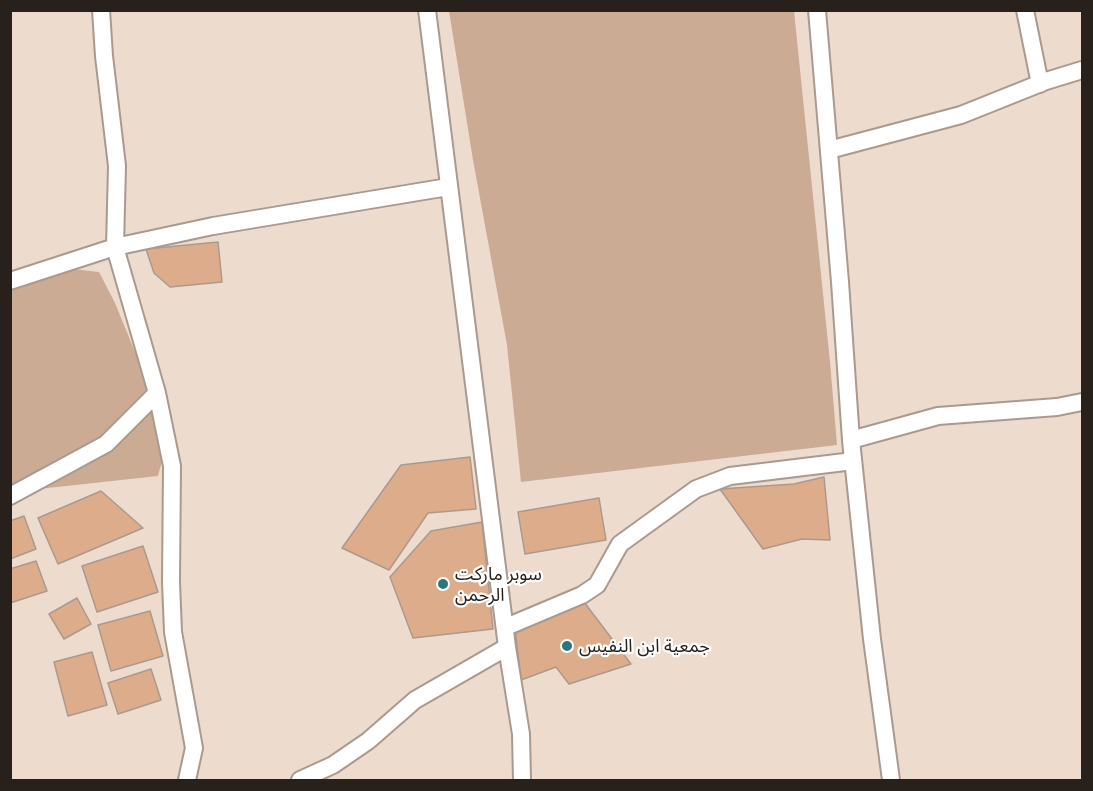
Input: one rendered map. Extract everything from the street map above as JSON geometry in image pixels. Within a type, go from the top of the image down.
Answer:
[{"type":"street","points":[[101,10],[117,166],[115,247],[157,393],[172,466],[173,632],[194,748],[187,780]]},
{"type":"street","points":[[427,10],[507,646],[521,734],[522,780]]},
{"type":"street","points":[[506,627],[582,595],[597,585],[620,544],[696,489],[730,476],[852,461],[840,282],[817,10]]},
{"type":"street","points":[[1025,10],[1040,84]]},
{"type":"street","points":[[829,150],[961,115],[1083,70]]},
{"type":"street","points":[[10,281],[115,247],[213,226],[448,187]]},
{"type":"street","points":[[10,496],[106,444],[157,393]]},
{"type":"street","points":[[851,440],[938,416],[1058,407],[1083,402]]},
{"type":"street","points":[[851,440],[872,639],[891,780]]},
{"type":"street","points":[[300,780],[333,765],[368,741],[415,700],[507,646]]},
{"type":"shaded area","points":[[449,11],[794,11],[837,445],[521,482],[507,345],[473,160]]},
{"type":"shaded area","points":[[73,269],[99,272],[115,303],[149,386],[163,457],[158,476],[11,492],[11,291]]},
{"type":"building","points":[[218,242],[222,282],[170,287],[154,273],[146,249]]},
{"type":"building","points":[[470,457],[476,509],[428,513],[389,570],[342,548],[401,465]]},
{"type":"building","points":[[824,477],[830,540],[802,539],[763,549],[720,489],[794,484]]},
{"type":"building","points":[[101,491],[143,528],[58,564],[38,518]]},
{"type":"building","points":[[599,498],[606,540],[525,554],[518,512]]},
{"type":"building","points":[[24,516],[36,549],[10,559],[10,521]]},
{"type":"building","points":[[482,522],[493,629],[413,638],[390,577],[431,531]]},
{"type":"building","points":[[143,546],[158,592],[97,612],[82,566]]},
{"type":"building","points":[[36,561],[47,591],[10,603],[10,569]]},
{"type":"building","points":[[77,598],[91,624],[64,639],[49,614]]},
{"type":"building","name":"جمعية ابن النفيس","points":[[584,602],[631,664],[569,684],[556,667],[521,680],[515,628]]},
{"type":"building","points":[[150,611],[163,656],[111,671],[98,625]]},
{"type":"building","points":[[92,652],[107,705],[68,716],[54,662]]},
{"type":"building","points":[[151,669],[161,700],[118,714],[108,683]]},
{"type":"place","name":"سوبر ماركت الرحمن","points":[[443,584]]},
{"type":"place","name":"جمعية ابن النفيس","points":[[567,646]]}]
